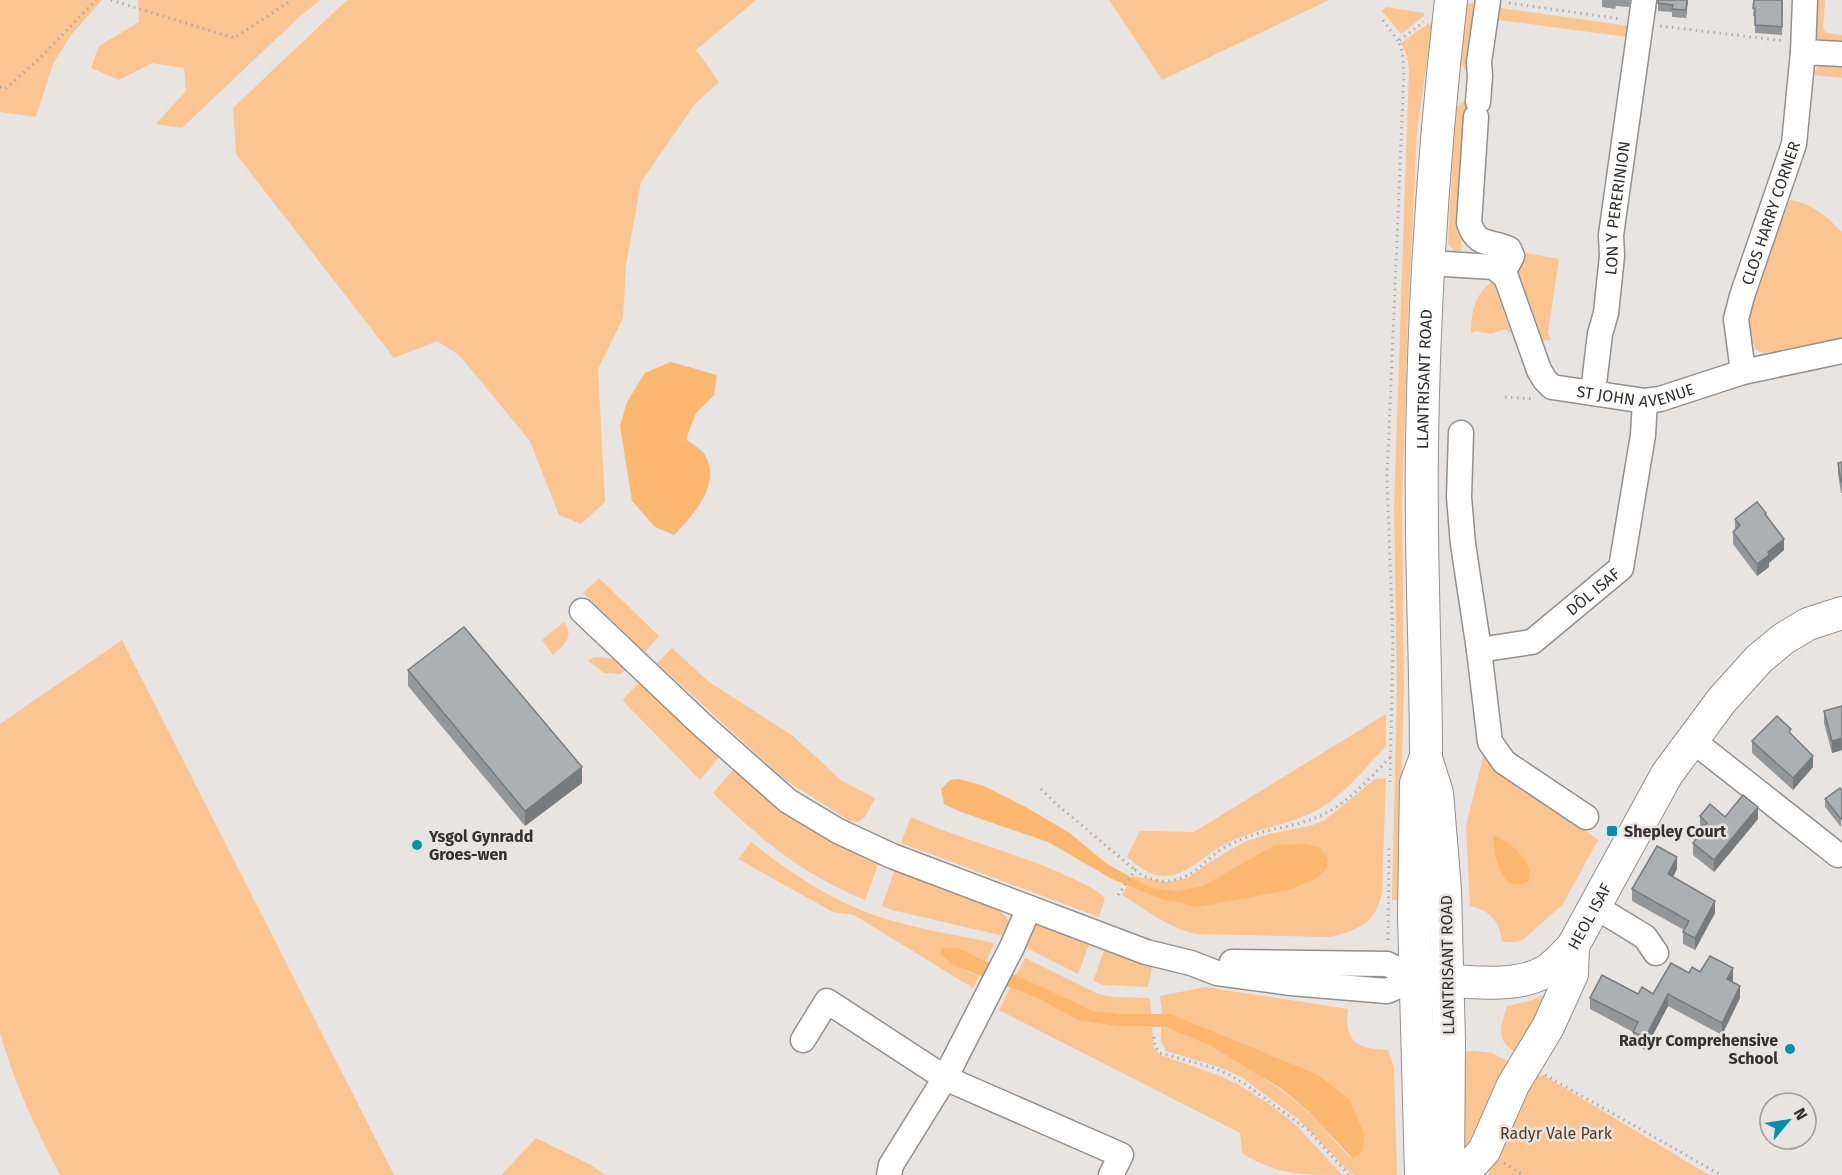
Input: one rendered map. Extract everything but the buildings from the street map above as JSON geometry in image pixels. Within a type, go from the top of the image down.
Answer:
[{"type":"main road","name":"LLANTRISANT ROAD","points":[[1448,1175],[1446,890],[1437,793],[1426,758],[1422,444],[1436,138],[1451,0]]},
{"type":"main road","name":"HEOL ISAF","points":[[1417,978],[1498,983],[1527,979],[1544,972],[1573,946],[1667,774],[1735,685],[1772,648],[1808,624],[1842,613]]},
{"type":"main road","name":"LLANTRISANT ROAD","points":[[1421,1175],[1414,915],[1416,783],[1426,758]]},
{"type":"main road","points":[[1462,1175],[1484,1151],[1513,1085],[1548,1028],[1572,974],[1573,946]]},
{"type":"street","name":"ST JOHN AVENUE","points":[[1488,0],[1479,62],[1468,223],[1480,241],[1509,249],[1512,256],[1503,273],[1545,380],[1552,387],[1645,401],[1660,399],[1743,372],[1842,351]]},
{"type":"street","name":"CLOS HARRY CORNER","points":[[1743,372],[1737,331],[1738,309],[1791,158],[1797,129],[1805,0]]},
{"type":"street","name":"LON Y PERERINION","points":[[1593,392],[1600,334],[1606,313],[1612,256],[1611,235],[1642,11]]},
{"type":"street","points":[[1803,52],[1842,54]]},
{"type":"street","points":[[1442,84],[1478,102]]},
{"type":"street","points":[[1429,263],[1494,267],[1503,273]]},
{"type":"street","name":"DÔL ISAF","points":[[1479,650],[1532,642],[1621,568],[1643,435],[1645,401]]},
{"type":"street","points":[[1461,433],[1460,497],[1463,544],[1490,742],[1504,762],[1586,817]]},
{"type":"street","points":[[582,611],[701,724],[788,801],[838,831],[892,856],[1146,952],[1191,963],[1387,964],[1417,978]]},
{"type":"street","points":[[1692,740],[1838,855]]},
{"type":"street","points":[[1596,907],[1646,937],[1656,953]]},
{"type":"street","points":[[890,1175],[891,1165],[945,1078],[1012,947],[1029,908]]},
{"type":"street","points":[[803,1040],[827,1001],[945,1078],[1121,1155],[1111,1175]]},
{"type":"path","points":[[0,87],[5,89],[96,0]]},
{"type":"path","points":[[111,0],[234,38],[292,0]]},
{"type":"path","points":[[1041,789],[1142,876],[1156,881],[1169,880],[1198,871],[1217,852],[1240,840],[1326,813],[1340,805],[1391,757],[1393,642],[1387,479],[1404,84],[1402,51],[1398,41],[1383,20]]},
{"type":"path","points":[[1398,41],[1425,21]]},
{"type":"path","points":[[1505,397],[1535,399]]},
{"type":"path","points":[[1118,895],[1135,870]]},
{"type":"path","points":[[1154,1037],[1155,1047],[1160,1053],[1228,1074],[1279,1107],[1308,1130],[1349,1175]]},
{"type":"path","points":[[1539,1071],[1721,1175]]},
{"type":"path","points":[[1498,1160],[1523,1175]]},
{"type":"green space","points":[[0,0],[102,0],[71,35],[53,64],[36,117],[0,112]]},
{"type":"green space","points":[[138,0],[320,0],[182,128],[156,124],[186,91],[184,68],[152,63],[119,80],[91,68],[99,46],[139,22]]},
{"type":"green space","points":[[347,0],[756,0],[696,50],[719,82],[695,104],[641,182],[626,266],[623,318],[598,369],[605,502],[581,524],[559,515],[530,441],[459,355],[437,341],[394,358],[236,154],[233,108]]},
{"type":"green space","points":[[1109,0],[1329,0],[1162,80]]},
{"type":"green space","points":[[1812,0],[1825,0],[1823,28],[1826,33],[1842,35],[1842,45],[1819,42],[1816,39]]},
{"type":"green space","points":[[1468,3],[1481,5],[1472,71],[1465,70],[1460,60],[1465,5]]},
{"type":"green space","points":[[1386,7],[1424,13],[1424,16],[1401,34],[1382,11]]},
{"type":"green space","points":[[1494,7],[1629,26],[1627,37],[1492,19]]},
{"type":"green space","points":[[1429,23],[1432,25],[1417,132],[1408,314],[1402,506],[1404,688],[1398,900],[1392,900],[1397,687],[1394,506],[1409,69],[1406,53],[1401,43]]},
{"type":"green space","points":[[1821,65],[1842,66],[1842,78],[1813,75]]},
{"type":"green space","points":[[1464,101],[1470,101],[1461,251],[1454,251],[1448,243],[1455,113],[1457,107]]},
{"type":"green space","points":[[1790,200],[1812,207],[1842,232],[1842,339],[1764,353],[1756,350],[1752,340],[1749,341],[1748,327],[1762,271]]},
{"type":"green space","points":[[1526,253],[1559,259],[1548,333],[1551,340],[1543,341],[1522,281],[1514,266]]},
{"type":"green space","points":[[1492,282],[1511,334],[1505,329],[1491,334],[1477,331],[1471,333],[1473,311],[1477,299]]},
{"type":"green space","points":[[599,578],[659,636],[645,652],[583,593]]},
{"type":"green space","points":[[564,622],[568,632],[567,640],[553,655],[542,640]]},
{"type":"green space","points":[[122,640],[394,1175],[60,1175],[51,1158],[19,1088],[0,1033],[0,724]]},
{"type":"green space","points":[[672,648],[709,682],[793,736],[842,781],[875,798],[865,817],[858,822],[850,821],[784,779],[657,663]]},
{"type":"green space","points":[[596,657],[614,659],[626,670],[620,674],[604,673],[587,660]]},
{"type":"green space","points":[[639,683],[718,757],[700,780],[624,702],[623,699]]},
{"type":"green space","points":[[1386,714],[1386,746],[1346,788],[1319,809],[1295,820],[1232,841],[1179,873],[1171,875],[1153,874],[1127,857],[1140,831],[1194,832]]},
{"type":"green space","points":[[1485,750],[1494,761],[1598,840],[1563,904],[1524,939],[1517,942],[1502,942],[1499,928],[1493,918],[1483,910],[1470,906],[1466,826]]},
{"type":"green space","points":[[733,770],[803,822],[839,843],[879,862],[865,900],[821,879],[783,854],[748,826],[713,793]]},
{"type":"green space","points":[[1386,778],[1382,892],[1371,918],[1358,928],[1330,937],[1198,934],[1177,928],[1122,895],[1133,876],[1167,882],[1188,878],[1244,842],[1269,834],[1310,826],[1325,820],[1375,779]]},
{"type":"green space","points":[[911,817],[1042,865],[1084,884],[1105,898],[1099,917],[901,843]]},
{"type":"green space","points":[[751,842],[815,887],[868,913],[913,926],[994,943],[987,961],[967,952],[964,970],[979,976],[973,988],[854,915],[833,912],[738,859]]},
{"type":"green space","points":[[895,869],[985,900],[1001,911],[1010,923],[1008,937],[882,906]]},
{"type":"green space","points":[[1038,923],[1090,942],[1078,974],[1019,944],[1033,924]]},
{"type":"green space","points":[[1105,948],[1153,963],[1148,987],[1103,985],[1093,981]]},
{"type":"green space","points":[[1025,958],[1098,994],[1113,997],[1150,998],[1151,1014],[1108,1013],[1076,1005],[1016,975]]},
{"type":"green space","points":[[1205,987],[1348,1009],[1348,1029],[1355,1042],[1368,1048],[1388,1050],[1394,1068],[1397,1175],[1354,1175],[1350,1173],[1298,1119],[1241,1077],[1219,1067],[1166,1051],[1161,1041],[1161,1027],[1194,1037],[1260,1075],[1296,1102],[1314,1117],[1352,1159],[1363,1150],[1365,1135],[1349,1100],[1317,1074],[1171,1014],[1162,1014],[1160,996]]},
{"type":"green space","points":[[1010,988],[1041,1000],[1079,1021],[1152,1027],[1154,1048],[1160,1055],[1218,1075],[1269,1104],[1297,1126],[1342,1175],[1315,1175],[1278,1170],[1254,1160],[1242,1153],[1240,1133],[999,1010]]},
{"type":"green space","points":[[1548,993],[1518,1054],[1506,1044],[1501,1034],[1507,1006],[1530,1001]]},
{"type":"green space","points":[[1457,1052],[1492,1053],[1513,1064],[1479,1137],[1464,1150]]},
{"type":"green space","name":"Radyr Vale Park","points":[[1543,1075],[1709,1175],[1488,1175],[1529,1086],[1536,1077]]},
{"type":"green space","points":[[536,1138],[591,1165],[605,1175],[501,1175]]},
{"type":"shaded area","points":[[671,362],[717,375],[714,395],[696,413],[686,439],[705,455],[710,477],[708,488],[697,509],[674,535],[655,527],[632,501],[620,426],[627,402],[645,373]]},
{"type":"shaded area","points":[[959,779],[984,786],[1031,810],[1071,834],[1107,864],[1151,888],[1176,891],[1203,886],[1275,845],[1305,844],[1321,848],[1328,860],[1326,869],[1315,879],[1288,890],[1198,907],[1162,899],[1112,879],[1048,842],[944,804],[941,789],[950,780]]},
{"type":"shaded area","points":[[1493,836],[1506,842],[1519,853],[1528,867],[1529,881],[1519,884],[1505,879],[1495,853]]},
{"type":"shaded area","points":[[942,948],[956,948],[967,952],[1093,1011],[1123,1014],[1171,1014],[1317,1074],[1349,1099],[1365,1135],[1363,1150],[1353,1159],[1308,1111],[1282,1089],[1211,1046],[1166,1027],[1118,1026],[1079,1021],[1041,1000],[951,964],[940,953]]},
{"type":"place","name":"Shepley Court","points":[[1612,831]]},
{"type":"place","name":"Ysgol Gynradd Groes-wen","points":[[417,845]]},
{"type":"place","name":"Radyr Comprehensive School","points":[[1790,1049]]}]
